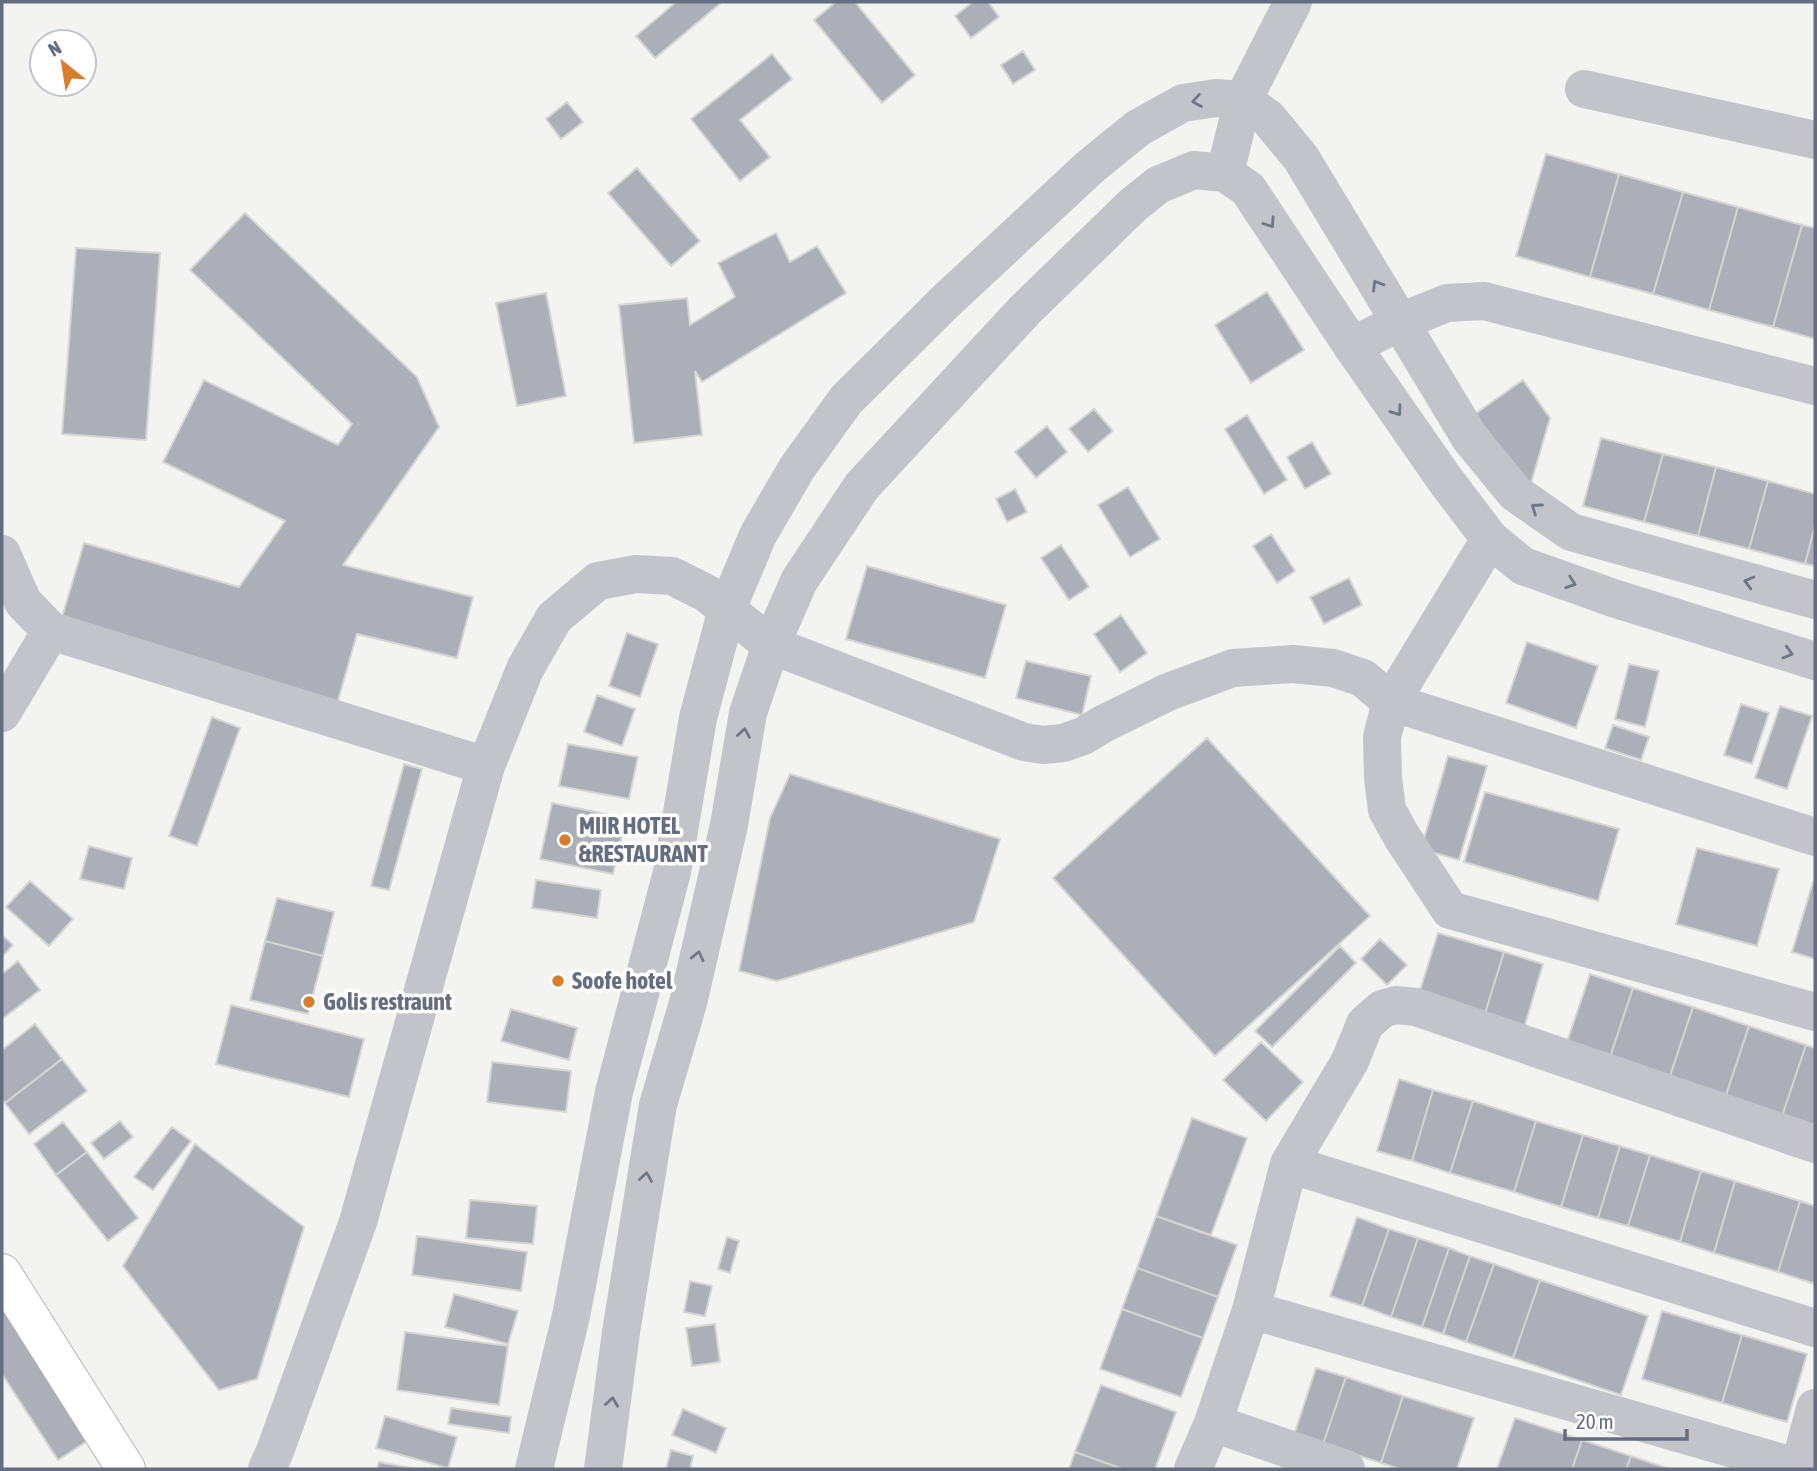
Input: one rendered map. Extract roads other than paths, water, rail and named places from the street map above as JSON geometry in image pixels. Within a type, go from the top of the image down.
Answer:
[{"type":"highway","points":[[2,1273],[126,1469]]},
{"type":"street","points":[[1225,173],[1243,100],[1293,2]]},
{"type":"street","points":[[1584,89],[1815,139]]},
{"type":"street","points":[[534,1469],[571,1317],[614,1093],[672,872],[698,718],[727,609],[758,535],[797,468],[846,400],[1090,167],[1138,128],[1183,103],[1216,98],[1243,100],[1268,118],[1301,158],[1470,438],[1515,493],[1571,532],[1815,600]]},
{"type":"street","points":[[603,1469],[621,1332],[658,1105],[688,1003],[729,825],[748,713],[771,645],[799,580],[862,486],[1025,310],[1133,205],[1158,185],[1194,170],[1225,173],[1248,189],[1446,481],[1490,539],[1522,566],[1613,598],[1815,661]]},
{"type":"street","points":[[1352,346],[1447,303],[1484,301],[1815,386]]},
{"type":"street","points":[[1490,539],[1391,702],[1382,737],[1387,810],[1450,909],[1815,1012]]},
{"type":"street","points":[[2,554],[23,602],[51,631],[486,766]]},
{"type":"street","points":[[267,1469],[358,1222],[486,766],[525,669],[554,618],[598,581],[636,574],[673,576],[706,593],[771,645],[1024,742],[1043,745],[1063,743],[1083,736],[1168,692],[1233,668],[1293,664],[1333,668],[1363,678],[1391,702],[1815,837]]},
{"type":"street","points":[[2,713],[51,631]]},
{"type":"street","points":[[1193,1469],[1213,1423],[1251,1310],[1289,1164],[1350,1062],[1365,1024],[1382,1009],[1396,1005],[1416,1007],[1815,1144]]},
{"type":"street","points":[[614,1093],[658,1105]]},
{"type":"street","points":[[1289,1164],[1815,1328]]},
{"type":"street","points":[[1251,1310],[1801,1469],[1815,1408]]},
{"type":"street","points":[[1213,1423],[1346,1469]]},
{"type":"place","name":"MIIR HOTEL &RESTAURANT","points":[[565,840]]},
{"type":"place","name":"Soofe hotel","points":[[558,981]]},
{"type":"place","name":"Golis restraunt","points":[[309,1002]]}]
